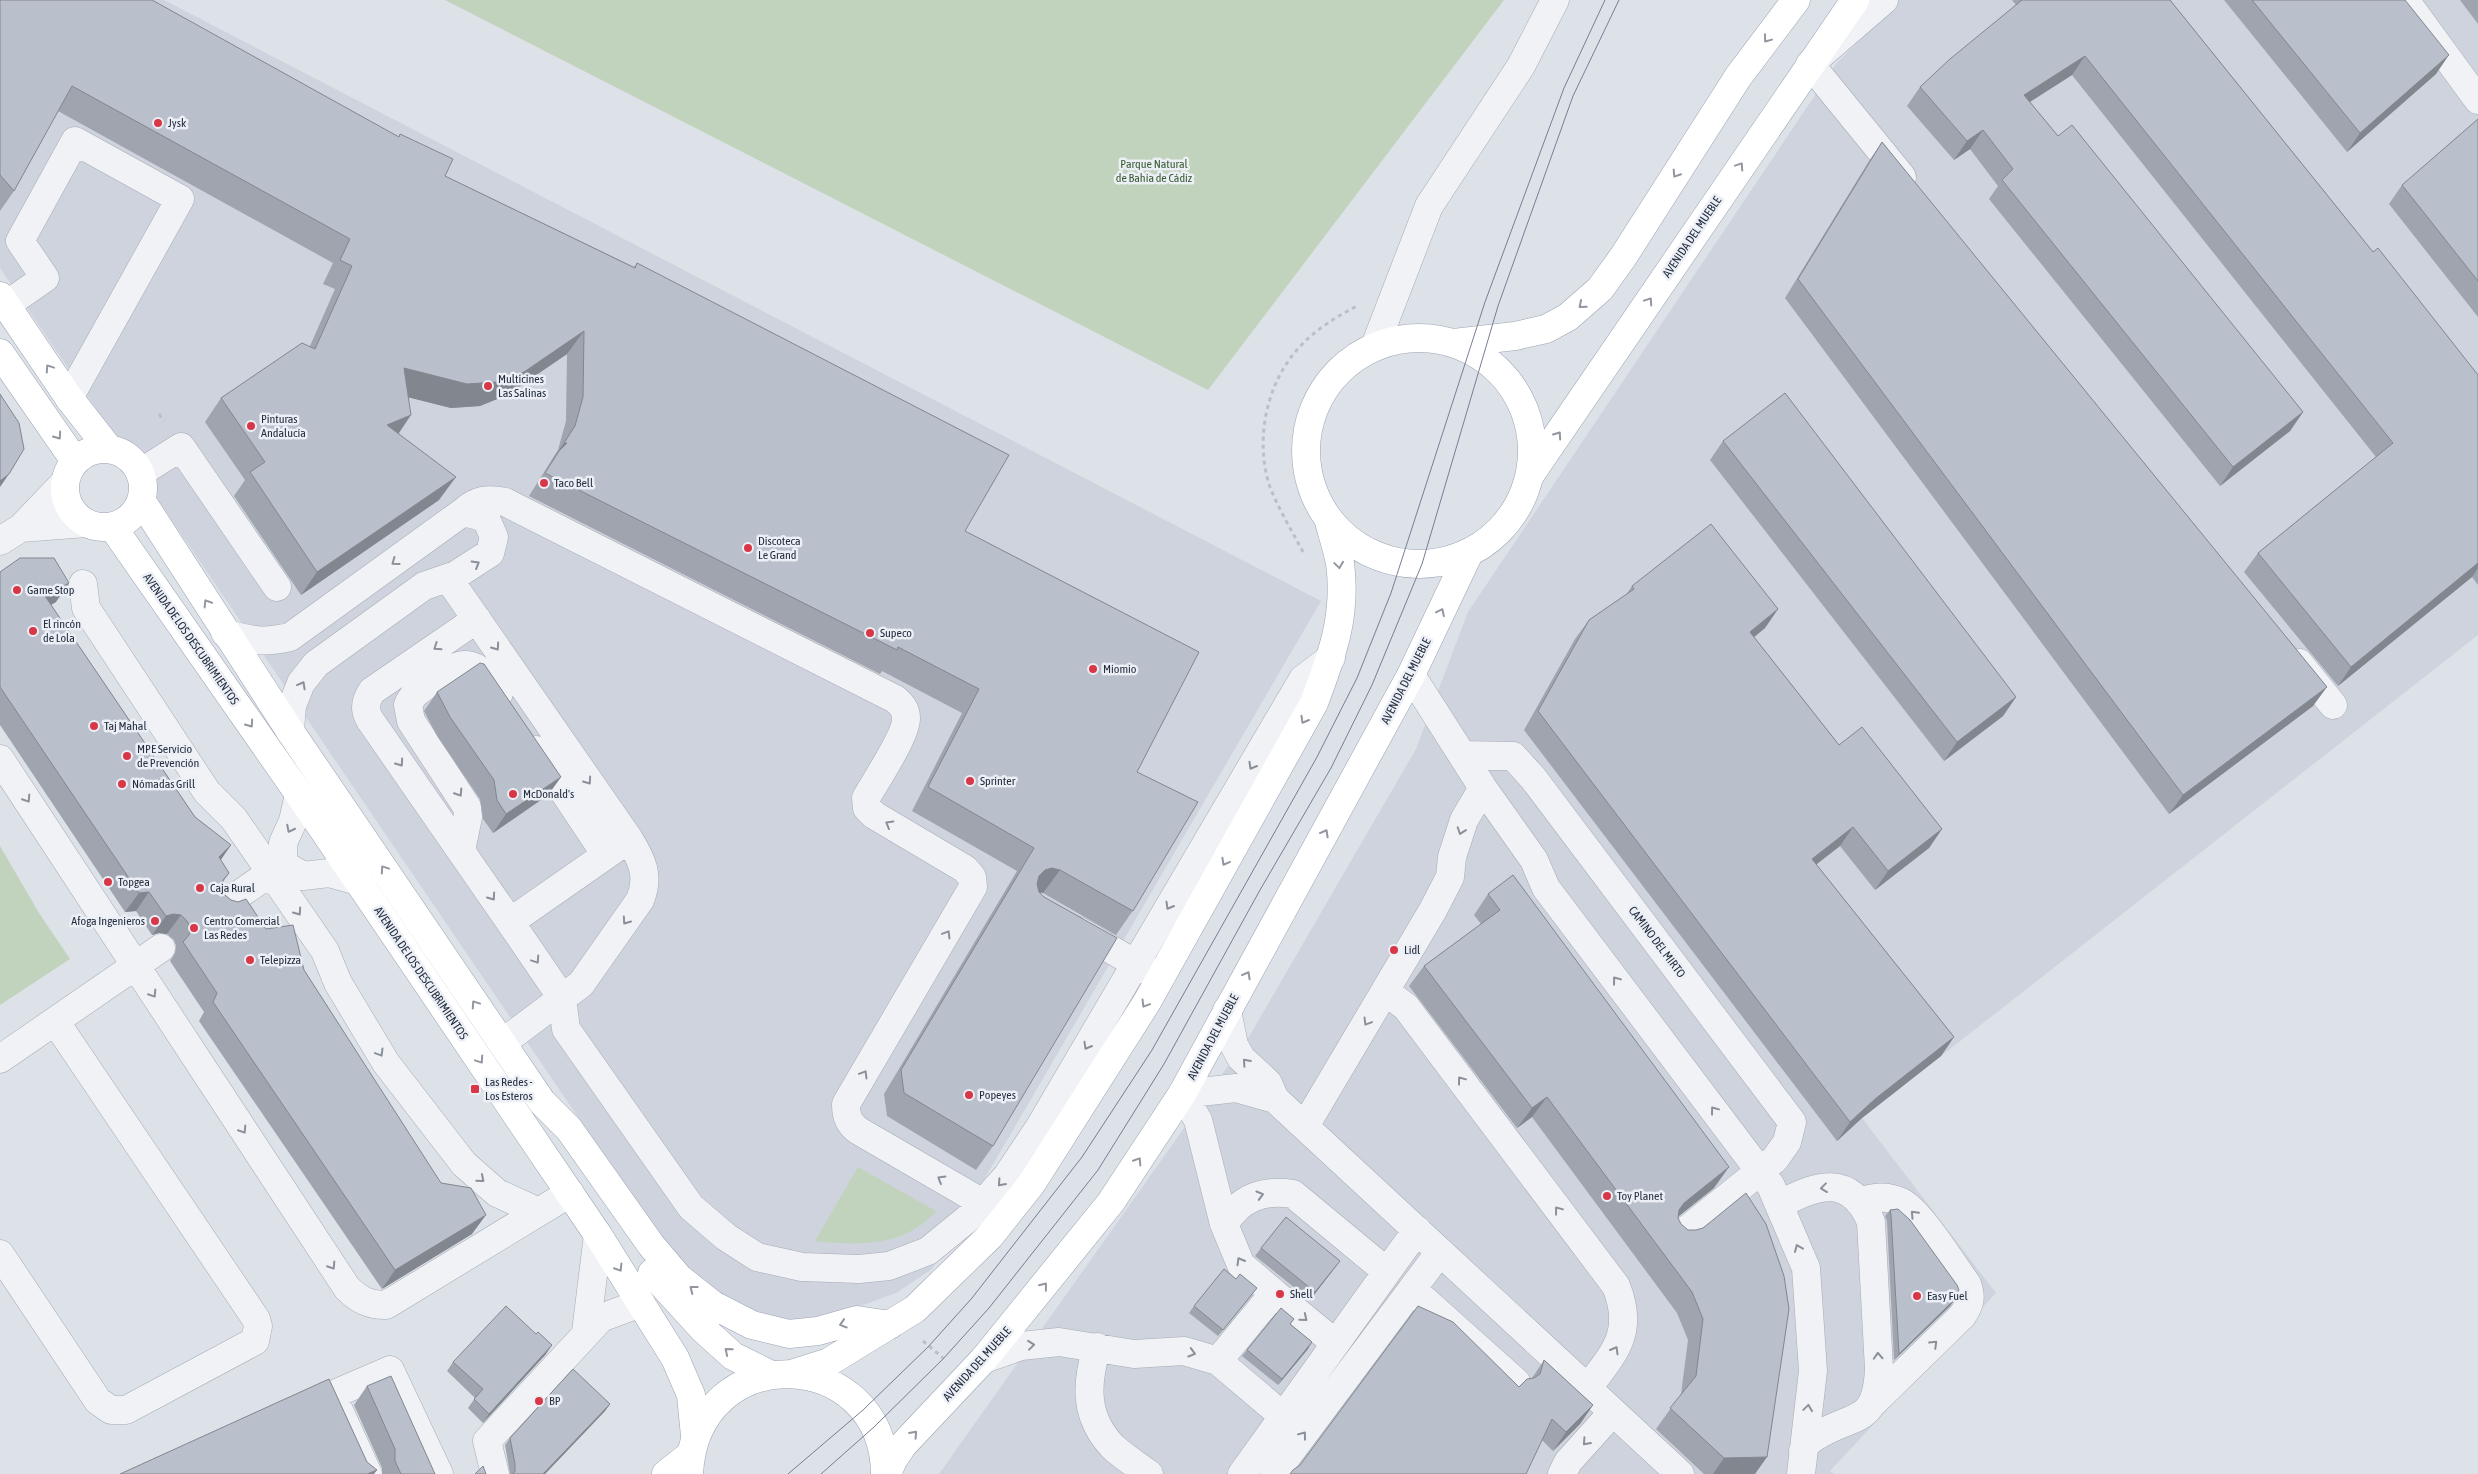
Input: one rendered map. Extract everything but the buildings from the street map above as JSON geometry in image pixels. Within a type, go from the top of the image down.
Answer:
[{"type":"main road","points":[[1454,343],[1515,336],[1546,329],[1568,317],[1600,289],[1611,275],[1738,77],[1796,0]]},
{"type":"main road","name":"AVENIDA DEL MUEBLE","points":[[1530,475],[1855,0]]},
{"type":"main road","points":[[3,301],[68,398],[110,449]]},
{"type":"main road","points":[[666,1474],[691,1455],[705,1418],[717,1402],[733,1389],[751,1380],[829,1362],[915,1309],[952,1276],[990,1236],[1026,1190],[1160,978],[1231,825],[1314,703],[1331,658],[1341,622],[1343,595],[1339,562],[1328,518],[1314,492],[1306,464],[1307,435],[1314,406],[1329,381],[1346,364],[1375,346],[1401,339],[1428,338],[1454,343],[1479,354],[1506,378],[1520,400],[1529,424],[1532,450],[1530,475],[1522,499],[1508,521],[1490,539],[1469,553],[1446,561],[1422,564],[1401,563],[1373,554],[1348,539],[1328,518]]},
{"type":"main road","points":[[0,353],[70,472]]},
{"type":"main road","points":[[96,449],[110,449],[128,457],[140,473],[143,487],[141,500],[134,512],[124,522],[99,525],[76,516],[69,506],[65,495],[70,472],[84,453],[96,449]]},
{"type":"main road","points":[[141,500],[225,633],[290,731],[542,1102],[556,1136],[656,1279],[702,1329],[734,1356],[781,1374],[811,1376],[830,1383],[847,1394],[863,1410],[874,1427],[882,1445],[886,1474]]},
{"type":"main road","name":"AVENIDA DE LOS DESCUBRIMIENTOS","points":[[99,525],[299,794],[598,1235],[676,1358],[691,1395],[691,1455]]},
{"type":"main road","name":"AVENIDA DEL MUEBLE","points":[[886,1474],[903,1445],[984,1359],[1111,1202],[1182,1094],[1411,675],[1469,553]]},
{"type":"main road","points":[[542,1102],[569,1128],[656,1252],[679,1278],[713,1305],[752,1325],[789,1334],[818,1331],[856,1320],[890,1325]]},
{"type":"street","points":[[1375,346],[1430,206],[1521,66],[1555,0]]},
{"type":"street","points":[[1884,0],[1810,64],[1917,195]]},
{"type":"street","points":[[2405,0],[2478,100]]},
{"type":"street","points":[[3,301],[45,278],[20,241],[75,141],[180,199],[68,398]]},
{"type":"street","points":[[140,473],[181,447],[277,587]]},
{"type":"street","points":[[11,535],[70,472]]},
{"type":"street","points":[[225,633],[246,640],[268,642],[290,637],[471,505],[482,500],[494,499],[505,502],[886,694],[901,704],[905,710],[906,725],[866,798],[867,808],[874,815],[965,869],[972,876],[973,887],[846,1104],[846,1112],[848,1120],[859,1131],[983,1203]]},
{"type":"street","points":[[290,731],[295,699],[301,683],[316,664],[424,586],[448,578],[484,559],[493,545],[494,537],[487,521],[480,516],[463,512]]},
{"type":"street","points":[[11,535],[99,525]]},
{"type":"street","points":[[448,578],[629,839],[643,862],[646,875],[645,888],[640,900],[581,984],[502,1042]]},
{"type":"street","points":[[83,584],[86,608],[207,792],[234,819],[277,868],[325,951],[338,983],[386,1063],[464,1164],[497,1193],[539,1212]]},
{"type":"street","points":[[477,619],[372,691],[368,697],[365,709],[370,720],[562,998],[566,1029],[690,1207],[726,1237],[757,1256],[802,1267],[859,1269],[890,1266],[928,1251],[972,1215],[1007,1176],[1039,1128],[1136,963],[1231,825]]},
{"type":"street","points":[[2282,643],[2333,704]]},
{"type":"street","points":[[461,851],[468,817],[467,807],[416,730],[408,711],[410,698],[415,694],[450,668],[468,665],[476,667],[489,679],[606,855]]},
{"type":"street","points":[[1411,675],[1483,788],[1534,860],[1546,888],[1771,1186],[1806,1268],[1813,1371],[1802,1462]]},
{"type":"street","name":"CAMINO DEL MIRTO","points":[[1462,755],[1513,756],[1533,778],[1792,1122],[1783,1147],[1775,1159],[1760,1172]]},
{"type":"street","points":[[0,758],[347,1288],[364,1302],[386,1305],[570,1193]]},
{"type":"street","points":[[1305,1126],[1386,991],[1450,877],[1452,857],[1464,820],[1483,788]]},
{"type":"street","points":[[224,904],[277,868],[282,843],[293,821],[299,794]]},
{"type":"street","points":[[510,922],[629,839]]},
{"type":"street","points":[[277,868],[303,876],[329,873],[358,881]]},
{"type":"street","points":[[1053,916],[1160,978]]},
{"type":"street","points":[[0,1059],[161,948]]},
{"type":"street","points":[[1386,991],[1406,1007],[1616,1286],[1623,1304],[1625,1323],[1620,1341],[1587,1390]]},
{"type":"street","points":[[1227,1010],[1237,1051],[1247,1064],[1268,1083],[1275,1099],[1587,1390],[1680,1474]]},
{"type":"street","points":[[0,1254],[98,1401],[111,1410],[119,1412],[135,1405],[255,1340],[258,1334],[258,1326],[252,1313],[55,1021]]},
{"type":"street","points":[[1275,1099],[1236,1088],[1182,1094],[1198,1120],[1224,1224],[1241,1266],[1335,1343]]},
{"type":"street","points":[[1679,1236],[1760,1172]]},
{"type":"street","points":[[1779,1205],[1804,1191],[1830,1186],[1845,1192],[1859,1202],[1866,1211],[1871,1222],[1879,1369],[1878,1390],[1874,1402]]},
{"type":"street","points":[[1224,1224],[1233,1210],[1245,1200],[1260,1193],[1277,1191],[1294,1194],[1386,1271]]},
{"type":"street","points":[[1802,1462],[1806,1443],[1825,1431],[1857,1419],[1962,1316],[1970,1301],[1970,1292],[1967,1284],[1914,1212],[1903,1203],[1889,1198],[1873,1197],[1859,1202]]},
{"type":"street","points":[[1242,1474],[1417,1230]]},
{"type":"street","points":[[586,1332],[598,1235]]},
{"type":"street","points":[[1274,1474],[1440,1252]]},
{"type":"street","points":[[1412,1289],[1516,1382]]},
{"type":"street","points":[[1218,1361],[1274,1294]]},
{"type":"street","points":[[495,1474],[487,1441],[600,1318],[641,1304]]},
{"type":"street","points":[[984,1359],[1021,1346],[1059,1342],[1134,1354],[1184,1351],[1218,1361],[1284,1416]]},
{"type":"street","points":[[1097,1348],[1089,1372],[1089,1399],[1097,1424],[1112,1446],[1149,1474]]},
{"type":"street","points":[[368,1474],[332,1395],[390,1370],[440,1474]]},
{"type":"street","points":[[1562,1474],[1568,1462],[1612,1413]]},
{"type":"path","points":[[1305,554],[1270,486],[1262,449],[1266,415],[1275,385],[1288,361],[1313,334],[1333,319],[1358,306],[1395,291]]},
{"type":"shaded area","points":[[0,0],[164,0],[1321,601],[932,1269],[896,1293],[836,1315],[796,1320],[757,1314],[710,1291],[672,1255],[0,268]]},
{"type":"shaded area","points":[[1899,0],[2478,0],[2478,635],[1862,1118],[1996,1293],[1830,1471],[1834,1474],[939,1474],[1250,1035],[1416,749],[1468,612],[1836,64]]},
{"type":"green space","name":"Parque Natural de Bahía de Cádiz","points":[[445,0],[1504,0],[1208,390]]},
{"type":"green space","points":[[0,846],[39,913],[70,959],[0,1005]]},
{"type":"green space","points":[[858,1167],[936,1211],[924,1223],[896,1238],[864,1243],[815,1241]]},
{"type":"tram line","points":[[788,1474],[863,1410],[928,1347],[972,1298],[1082,1157],[1152,1050],[1317,757],[1357,678],[1391,593],[1485,302],[1564,88],[1605,0]]},
{"type":"tram line","points":[[821,1474],[874,1427],[943,1359],[989,1308],[1098,1170],[1164,1064],[1260,890],[1331,768],[1372,685],[1422,564],[1498,306],[1573,96],[1619,0]]},
{"type":"place","name":"Jysk","points":[[158,123]]},
{"type":"place","name":"Multicines Las Salinas","points":[[488,386]]},
{"type":"place","name":"Pinturas Andalucía","points":[[251,426]]},
{"type":"place","name":"Taco Bell","points":[[544,483]]},
{"type":"place","name":"Discoteca Le Grand","points":[[748,548]]},
{"type":"place","name":"Game Stop","points":[[17,590]]},
{"type":"place","name":"El rincón de Lola","points":[[33,631]]},
{"type":"place","name":"Supeco","points":[[870,633]]},
{"type":"place","name":"Miomio","points":[[1093,669]]},
{"type":"place","name":"Taj Mahal","points":[[94,726]]},
{"type":"place","name":"MPE Servicio de Prevención","points":[[127,756]]},
{"type":"place","name":"Sprinter","points":[[970,781]]},
{"type":"place","name":"Nómadas Grill","points":[[122,784]]},
{"type":"place","name":"McDonald's","points":[[513,794]]},
{"type":"place","name":"Topgea","points":[[108,882]]},
{"type":"place","name":"Caja Rural","points":[[200,888]]},
{"type":"place","name":"Afoga Ingenieros","points":[[155,921]]},
{"type":"place","name":"Centro Comercial Las Redes","points":[[194,928]]},
{"type":"place","name":"Lidl","points":[[1394,950]]},
{"type":"place","name":"Telepizza","points":[[250,960]]},
{"type":"place","name":"Las Redes - Los Esteros","points":[[475,1089]]},
{"type":"place","name":"Popeyes","points":[[969,1095]]},
{"type":"place","name":"Toy Planet","points":[[1607,1196]]},
{"type":"place","name":"Shell","points":[[1280,1294]]},
{"type":"place","name":"Easy Fuel","points":[[1917,1296]]},
{"type":"place","name":"BP","points":[[539,1401]]}]
